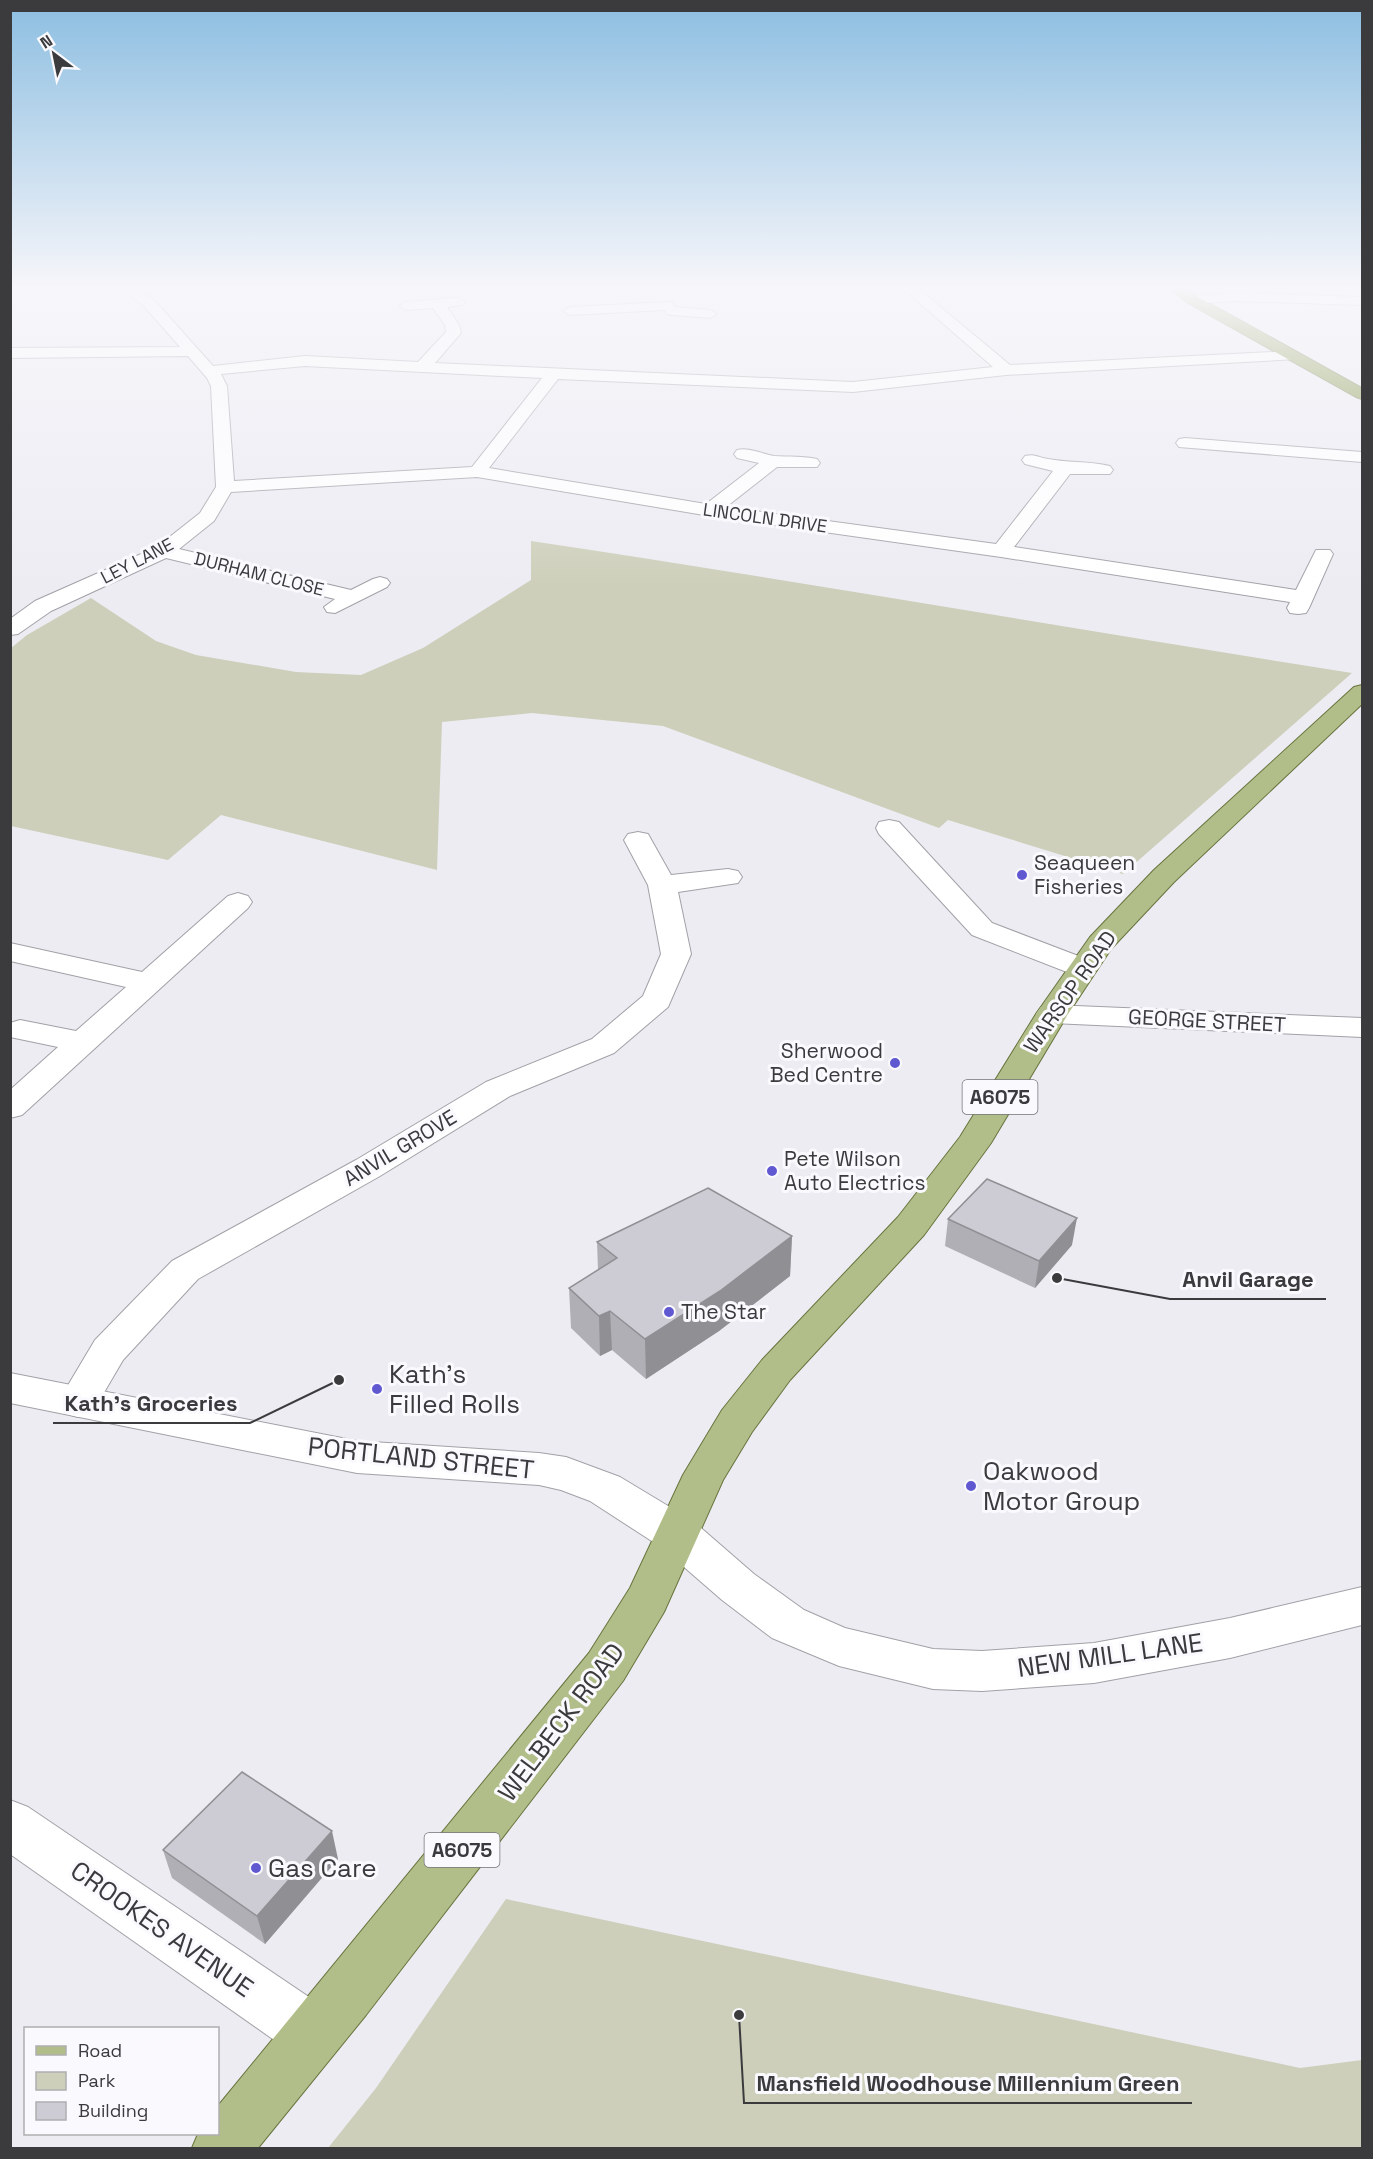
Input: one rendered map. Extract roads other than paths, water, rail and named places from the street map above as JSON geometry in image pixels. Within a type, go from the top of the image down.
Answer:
[{"type":"highway","points":[[1347,386],[1362,394]]},
{"type":"main road","name":"WARSOP ROAD","points":[[677,1534],[704,1475],[752,1401],[824,1318],[911,1226],[974,1143],[1052,1014],[1100,943],[1164,876],[1362,692]]},
{"type":"main road","name":"WELBECK ROAD","points":[[220,2148],[314,2034],[606,1667],[648,1599],[677,1534]]},
{"type":"street","points":[[219,386],[225,487]]},
{"type":"street","points":[[477,472],[544,386]]},
{"type":"street","points":[[797,386],[850,386]]},
{"type":"street","points":[[1185,443],[1362,457]]},
{"type":"street","points":[[743,454],[773,461],[811,463]]},
{"type":"street","points":[[1031,460],[1065,468],[1104,470]]},
{"type":"street","points":[[710,510],[773,461]]},
{"type":"street","points":[[1001,551],[1065,468]]},
{"type":"street","name":"LINCOLN DRIVE","points":[[225,487],[477,472],[710,510],[1001,551],[1301,603],[1323,554]]},
{"type":"street","name":"LEY LANE","points":[[10,629],[43,606],[164,550],[207,517],[225,487]]},
{"type":"street","name":"DURHAM CLOSE","points":[[164,550],[354,597]]},
{"type":"street","points":[[331,609],[380,583]]},
{"type":"street","points":[[889,828],[982,928],[1083,968]]},
{"type":"street","name":"ANVIL GROVE","points":[[78,1402],[109,1350],[185,1270],[368,1168],[498,1089],[603,1046],[657,1000],[676,954],[662,885],[638,840]]},
{"type":"street","points":[[662,885],[728,877]]},
{"type":"street","points":[[10,1108],[238,902]]},
{"type":"street","points":[[10,952],[147,983]]},
{"type":"street","name":"GEORGE STREET","points":[[1052,1014],[1362,1028]]},
{"type":"street","points":[[20,1030],[83,1042]]},
{"type":"street","name":"PORTLAND STREET","points":[[10,1388],[196,1424],[289,1445],[357,1456],[539,1469],[566,1474],[605,1489],[677,1534]]},
{"type":"street","name":"NEW MILL LANE","points":[[677,1534],[738,1587],[788,1624],[815,1638],[839,1646],[933,1669],[982,1671],[1094,1663],[1230,1638],[1362,1606]]},
{"type":"street","name":"CROOKES AVENUE","points":[[10,1824],[314,2034]]},
{"type":"place","name":"Seaqueen Fisheries","points":[[1022,875]]},
{"type":"place","name":"Sherwood Bed Centre","points":[[895,1063]]},
{"type":"place","name":"Pete Wilson Auto Electrics","points":[[772,1171]]},
{"type":"place","name":"Anvil Garage","points":[[1057,1278]]},
{"type":"place","name":"The Star","points":[[669,1312]]},
{"type":"place","name":"Kath's Groceries","points":[[339,1380]]},
{"type":"place","name":"Kath's Filled Rolls","points":[[377,1389]]},
{"type":"place","name":"Oakwood Motor Group","points":[[971,1486]]},
{"type":"place","name":"Gas Care","points":[[256,1868]]},
{"type":"place","name":"Mansfield Woodhouse Millennium Green","points":[[739,2015]]}]
